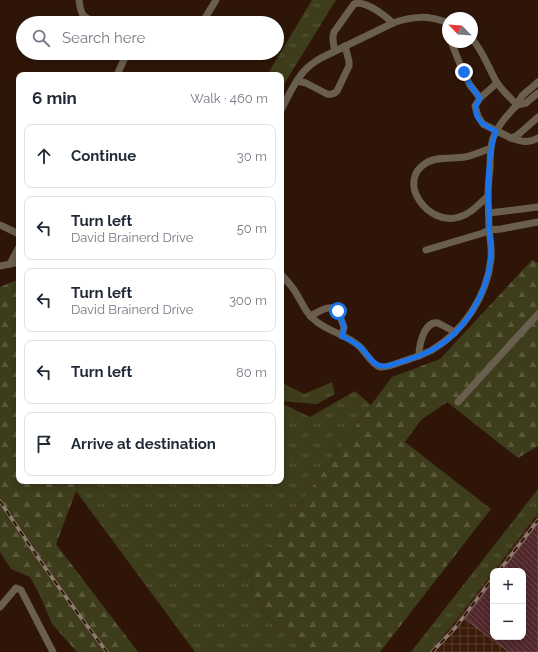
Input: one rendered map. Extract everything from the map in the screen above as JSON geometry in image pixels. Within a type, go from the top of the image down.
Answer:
[{"type":"street","points":[[79,0],[80,10],[83,16]]},
{"type":"street","points":[[206,16],[216,0]]},
{"type":"street","points":[[335,50],[333,40],[334,32],[357,1],[360,0],[368,2],[383,13],[392,23]]},
{"type":"street","points":[[284,105],[304,71],[311,64],[335,50],[392,23],[410,18],[426,17],[442,21]]},
{"type":"street","points":[[297,81],[306,83],[327,94],[335,93],[349,66],[345,46]]},
{"type":"street","points":[[478,47],[497,83],[517,105]]},
{"type":"street","points":[[454,48],[470,85],[480,98]]},
{"type":"street","points":[[118,72],[124,60]]},
{"type":"street","points":[[284,277],[296,291],[303,306],[310,316],[326,328],[358,345],[374,363],[379,366],[387,366],[419,356],[446,340],[472,312],[484,286],[490,260],[491,244],[488,196],[491,148],[496,131],[502,121],[517,105],[521,97],[538,82]]},
{"type":"street","points":[[497,83],[480,98],[475,106],[475,110],[483,124],[510,138],[521,141],[528,142],[538,138]]},
{"type":"street","points":[[517,105],[526,103],[538,93]]},
{"type":"street","points":[[510,138],[516,136],[538,117]]},
{"type":"street","points":[[488,196],[472,211],[465,215],[447,219],[436,215],[425,208],[415,192],[414,182],[418,170],[429,162],[434,160],[465,157],[491,148]]},
{"type":"street","points":[[489,213],[538,207]]},
{"type":"street","points":[[426,250],[489,230],[538,222]]},
{"type":"street","points":[[0,225],[16,233]]},
{"type":"street","points":[[10,264],[16,252]]},
{"type":"street","points":[[0,266],[16,263]]},
{"type":"street","points":[[310,316],[328,308],[334,308],[338,311],[343,325],[344,330],[342,336]]},
{"type":"street","points":[[458,402],[538,314]]},
{"type":"street","points":[[419,356],[420,344],[427,328],[432,323],[438,323],[455,332]]},
{"type":"street","points":[[0,607],[16,588],[21,590],[53,652]]},
{"type":"shaded area","points":[[538,513],[538,652],[431,652],[490,577],[490,640],[526,640],[526,568],[496,568]]},
{"type":"green space","points":[[312,0],[336,0],[284,84],[284,72],[269,72],[276,60],[284,60],[284,47]]},
{"type":"green space","points":[[532,260],[538,263],[538,446],[518,458],[447,402],[421,420],[405,442],[491,509],[380,652],[314,652],[264,614],[246,579],[392,377],[440,359]]},
{"type":"green space","points":[[16,280],[16,484],[81,484],[76,491],[56,544],[138,652],[77,652],[52,624],[39,593],[30,577],[11,569],[0,552],[0,287]]},
{"type":"green space","points":[[332,382],[335,394],[317,404],[284,401],[284,384],[304,394]]},
{"type":"green space","points":[[355,391],[371,405],[246,579],[264,614],[314,652],[195,652],[76,491],[81,484],[284,484],[284,404],[310,417]]},
{"type":"green space","points":[[538,489],[538,513],[496,568],[490,568],[490,577],[431,652],[411,652]]},
{"type":"building","points":[[538,523],[538,652],[509,652],[493,640],[526,640],[526,568],[504,568]]},
{"type":"building","points":[[490,586],[490,638],[465,619]]},
{"type":"railway","points":[[0,501],[52,578],[107,652]]},
{"type":"railway","points":[[501,568],[538,520]]},
{"type":"railway","points":[[432,652],[455,628],[490,582]]},
{"type":"route","points":[[338,311],[344,327],[342,336],[358,345],[374,363],[382,367],[419,356],[431,350],[455,332],[472,312],[484,286],[490,260],[491,244],[488,196],[491,148],[496,131],[481,122],[475,110],[475,106],[480,98],[470,85],[464,72]]}]
